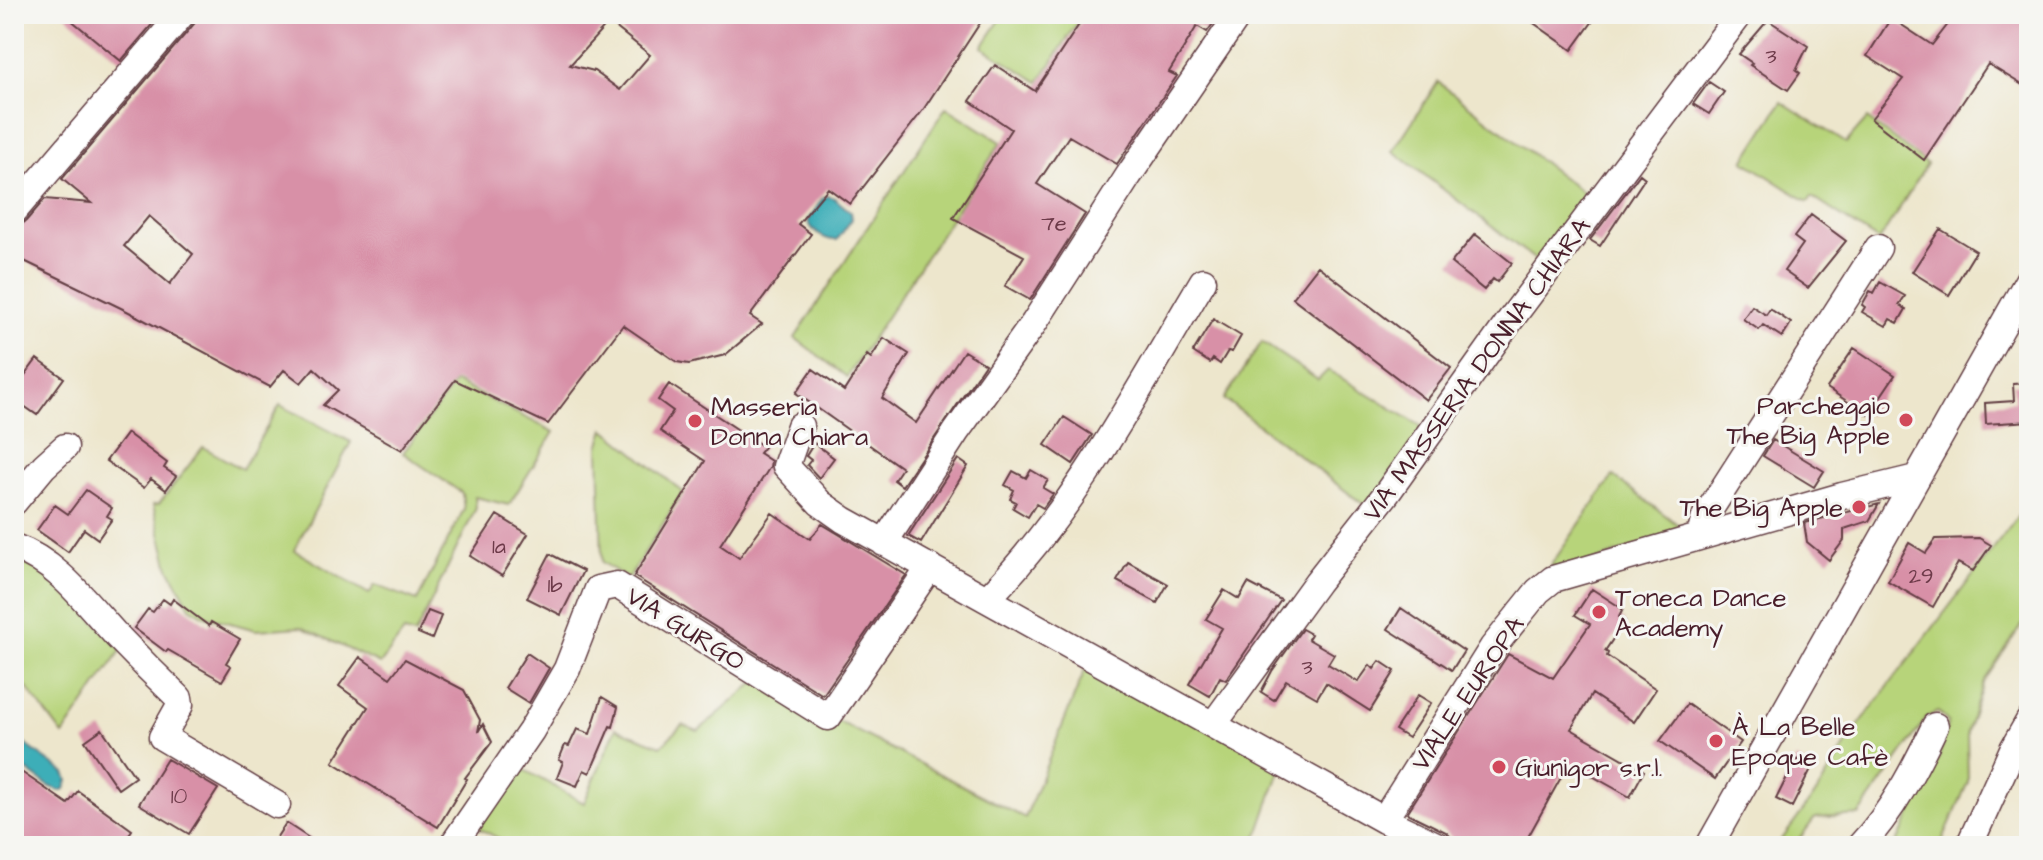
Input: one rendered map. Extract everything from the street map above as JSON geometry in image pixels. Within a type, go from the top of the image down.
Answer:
[{"type":"street","points":[[14,211],[182,14]]},
{"type":"street","points":[[884,543],[1239,14]]},
{"type":"street","name":"VIA MASSERIA DONNA CHIARA","points":[[1213,725],[1740,14]]},
{"type":"street","points":[[1700,536],[1705,517],[1878,248]]},
{"type":"street","points":[[1709,846],[2029,279]]},
{"type":"street","points":[[987,599],[1033,549],[1075,493],[1203,281]]},
{"type":"street","points":[[800,426],[786,466],[820,503],[884,543],[1384,820],[1438,846]]},
{"type":"street","points":[[14,502],[44,466],[65,447]]},
{"type":"street","name":"VIALE EUROPA","points":[[1384,820],[1493,647],[1538,591],[1553,579],[1842,496],[1916,478]]},
{"type":"street","points":[[14,547],[55,572],[87,600],[116,635],[179,698],[180,705],[162,737],[277,805]]},
{"type":"street","name":"VIA GURGO","points":[[452,846],[531,731],[567,669],[598,589],[617,585],[828,717],[930,567]]},
{"type":"street","points":[[1969,846],[2029,721]]},
{"type":"street","points":[[1860,846],[1878,827],[1915,768],[1935,726]]},
{"type":"green space","points":[[1004,14],[1083,14],[1039,82],[982,47]]},
{"type":"green space","points":[[1438,82],[1595,202],[1546,268],[1393,151]]},
{"type":"green space","points":[[1782,102],[1846,143],[1867,119],[1927,164],[1879,241],[1812,197],[1808,202],[1744,161]]},
{"type":"green space","points":[[946,107],[1001,142],[847,377],[795,338]]},
{"type":"green space","points":[[1262,342],[1318,380],[1328,370],[1426,429],[1371,510],[1224,399]]},
{"type":"green space","points":[[455,382],[554,432],[509,505],[475,497],[476,508],[415,635],[404,632],[380,664],[301,627],[256,630],[205,616],[190,607],[169,568],[153,505],[159,504],[203,447],[242,469],[280,405],[351,442],[294,550],[369,594],[375,585],[417,601],[464,509],[462,493],[403,453]]},
{"type":"green space","points":[[605,429],[683,492],[628,579],[602,562],[599,447]]},
{"type":"green space","points":[[1613,476],[1685,530],[1560,573],[1551,565]]},
{"type":"green space","points":[[2029,502],[2029,614],[1983,683],[1967,732],[1968,782],[1940,846],[1895,846],[1938,761],[1948,722],[1938,712],[1928,716],[1859,815],[1815,818],[1794,846],[1777,846],[1817,792],[1855,730]]},
{"type":"green space","points":[[14,555],[50,575],[122,649],[63,735],[14,671]]},
{"type":"green space","points":[[1089,660],[1281,768],[1254,846],[514,846],[474,826],[514,764],[584,803],[616,728],[661,746],[682,725],[698,731],[758,680],[1025,818]]},
{"type":"water","points":[[827,196],[851,212],[852,219],[837,240],[820,235],[808,221]]},
{"type":"water","points":[[14,742],[22,742],[65,773],[68,780],[65,789],[61,791],[49,786],[14,761]]},
{"type":"building","points":[[64,14],[161,14],[121,61]]},
{"type":"building","points":[[198,14],[986,14],[923,110],[850,204],[828,188],[798,224],[811,234],[750,316],[762,324],[725,355],[689,364],[677,362],[623,325],[548,424],[455,380],[402,450],[323,405],[338,390],[314,368],[301,383],[284,370],[270,387],[127,311],[14,256],[14,230],[45,199],[91,203],[62,179],[194,24]],"holes":[[[609,22],[650,55],[620,90],[594,71],[570,65]],[[149,216],[193,254],[170,284],[124,246]]]},
{"type":"building","points":[[1086,14],[1220,14],[1207,32],[1197,26],[1169,72],[1177,76],[1117,164],[1069,136],[1037,184],[1085,214],[1030,300],[1005,286],[1024,256],[953,218],[1011,129],[970,101],[995,65],[1035,91]]},
{"type":"building","points":[[1521,14],[1598,14],[1572,50]]},
{"type":"building","points":[[1956,14],[2029,14],[2029,89],[1988,64],[1924,160],[1871,119],[1903,79],[1867,56],[1891,18],[1932,45]]},
{"type":"building","points":[[1768,20],[1808,46],[1796,70],[1800,73],[1788,90],[1739,54]]},
{"type":"building","points":[[1709,82],[1724,92],[1709,114],[1693,104]]},
{"type":"building","points":[[1640,174],[1645,178],[1600,246],[1590,240]]},
{"type":"building","points":[[1811,215],[1846,241],[1808,288],[1784,271],[1803,244],[1794,237]]},
{"type":"building","points":[[1940,229],[1976,251],[1949,295],[1912,272]]},
{"type":"building","points":[[1475,234],[1512,263],[1497,282],[1493,279],[1484,290],[1451,263]]},
{"type":"building","points":[[1318,266],[1451,368],[1426,400],[1293,298]]},
{"type":"building","points":[[1880,282],[1905,296],[1899,305],[1906,309],[1898,323],[1890,319],[1886,326],[1862,312],[1865,307],[1862,305],[1870,291],[1874,293]]},
{"type":"building","points":[[1752,306],[1766,315],[1770,309],[1791,323],[1782,337],[1763,325],[1759,330],[1743,319]]},
{"type":"building","points":[[1213,319],[1241,336],[1220,364],[1213,359],[1210,363],[1193,352]]},
{"type":"building","points":[[884,338],[909,354],[882,398],[916,423],[964,351],[985,364],[902,486],[894,480],[902,468],[796,393],[813,369],[844,391],[867,355],[871,358]]},
{"type":"building","points":[[1854,348],[1895,375],[1868,415],[1827,388]]},
{"type":"building","points":[[37,359],[64,378],[37,415],[14,399],[14,390]]},
{"type":"building","points":[[2027,383],[2029,421],[1986,424],[1985,403],[2014,401],[2013,384]]},
{"type":"building","points":[[669,384],[764,447],[759,453],[771,461],[720,545],[739,558],[772,513],[810,539],[822,524],[906,575],[823,695],[634,576],[705,461],[660,431],[673,411],[658,400]]},
{"type":"building","points":[[1064,417],[1092,435],[1073,464],[1045,445]]},
{"type":"building","points":[[127,433],[167,463],[164,468],[176,476],[166,490],[151,479],[144,488],[106,461]]},
{"type":"building","points":[[1773,440],[1824,471],[1814,487],[1763,456]]},
{"type":"building","points":[[814,443],[834,458],[819,478],[807,465],[811,460],[806,456]]},
{"type":"building","points":[[958,459],[968,466],[921,543],[908,536]]},
{"type":"building","points":[[1031,470],[1048,480],[1043,488],[1053,494],[1043,508],[1036,504],[1028,517],[1013,508],[1016,502],[1010,499],[1014,490],[1005,485],[1013,471],[1026,478]]},
{"type":"building","points":[[86,490],[112,508],[107,516],[112,519],[98,539],[84,529],[68,552],[37,530],[55,505],[68,514]]},
{"type":"building","points":[[1879,504],[1869,521],[1844,529],[1844,540],[1829,560],[1807,542],[1804,523]]},
{"type":"building","points":[[497,515],[528,534],[502,576],[470,556]]},
{"type":"building","points":[[1979,538],[1991,545],[1973,571],[1958,563],[1933,607],[1888,581],[1909,543],[1926,553],[1936,539]]},
{"type":"building","points":[[550,554],[583,571],[561,615],[527,598]]},
{"type":"building","points":[[1128,562],[1168,584],[1157,603],[1117,581]]},
{"type":"building","points":[[1248,583],[1281,600],[1226,680],[1220,677],[1210,696],[1189,684],[1222,628],[1206,619],[1224,590],[1239,599]]},
{"type":"building","name":"Giunigor s.r.l.","points":[[1592,589],[1623,609],[1619,617],[1625,621],[1605,651],[1607,656],[1656,689],[1634,722],[1592,694],[1571,729],[1644,771],[1630,797],[1569,763],[1523,846],[1454,846],[1446,832],[1407,813],[1508,654],[1553,678],[1590,624],[1575,615]]},
{"type":"building","points":[[163,599],[170,604],[173,599],[209,626],[211,622],[240,639],[226,663],[231,666],[222,681],[168,650],[166,652],[134,628],[148,609],[153,612]]},
{"type":"building","points":[[1401,608],[1464,651],[1452,670],[1388,629]]},
{"type":"building","points":[[428,611],[441,616],[432,639],[418,633]]},
{"type":"building","points":[[1302,629],[1311,634],[1308,639],[1334,654],[1328,664],[1358,682],[1370,665],[1374,669],[1380,661],[1395,671],[1370,711],[1326,683],[1317,698],[1286,680],[1274,700],[1261,692]]},
{"type":"building","points":[[527,653],[549,668],[529,703],[505,688]]},
{"type":"building","points":[[360,657],[390,678],[405,659],[464,690],[480,720],[478,732],[483,724],[492,742],[465,778],[438,827],[333,762],[368,707],[339,686]]},
{"type":"building","points":[[1418,695],[1431,703],[1408,738],[1395,730]]},
{"type":"building","points":[[602,697],[618,707],[613,727],[610,726],[590,773],[584,770],[577,786],[557,778],[565,745],[569,746],[577,729],[590,734]]},
{"type":"building","points":[[1687,704],[1741,742],[1715,779],[1660,741]]},
{"type":"building","points":[[102,729],[135,777],[118,789],[85,741]]},
{"type":"building","points":[[167,759],[218,789],[189,834],[139,804]]},
{"type":"building","points":[[1796,759],[1812,767],[1792,807],[1776,799]]},
{"type":"building","points":[[14,767],[68,804],[78,791],[132,830],[121,846],[14,846]]},
{"type":"building","points":[[286,823],[321,846],[271,846]]},
{"type":"place","name":"Parcheggio The Big Apple","points":[[1906,420]]},
{"type":"place","name":"Masseria Donna Chiara","points":[[695,421]]},
{"type":"place","name":"The Big Apple","points":[[1859,507]]},
{"type":"place","name":"Toneca Dance Academy","points":[[1599,612]]},
{"type":"place","name":"À La Belle Epoque Cafè","points":[[1716,741]]},
{"type":"place","name":"Giunigor s.r.l.","points":[[1499,767]]}]
